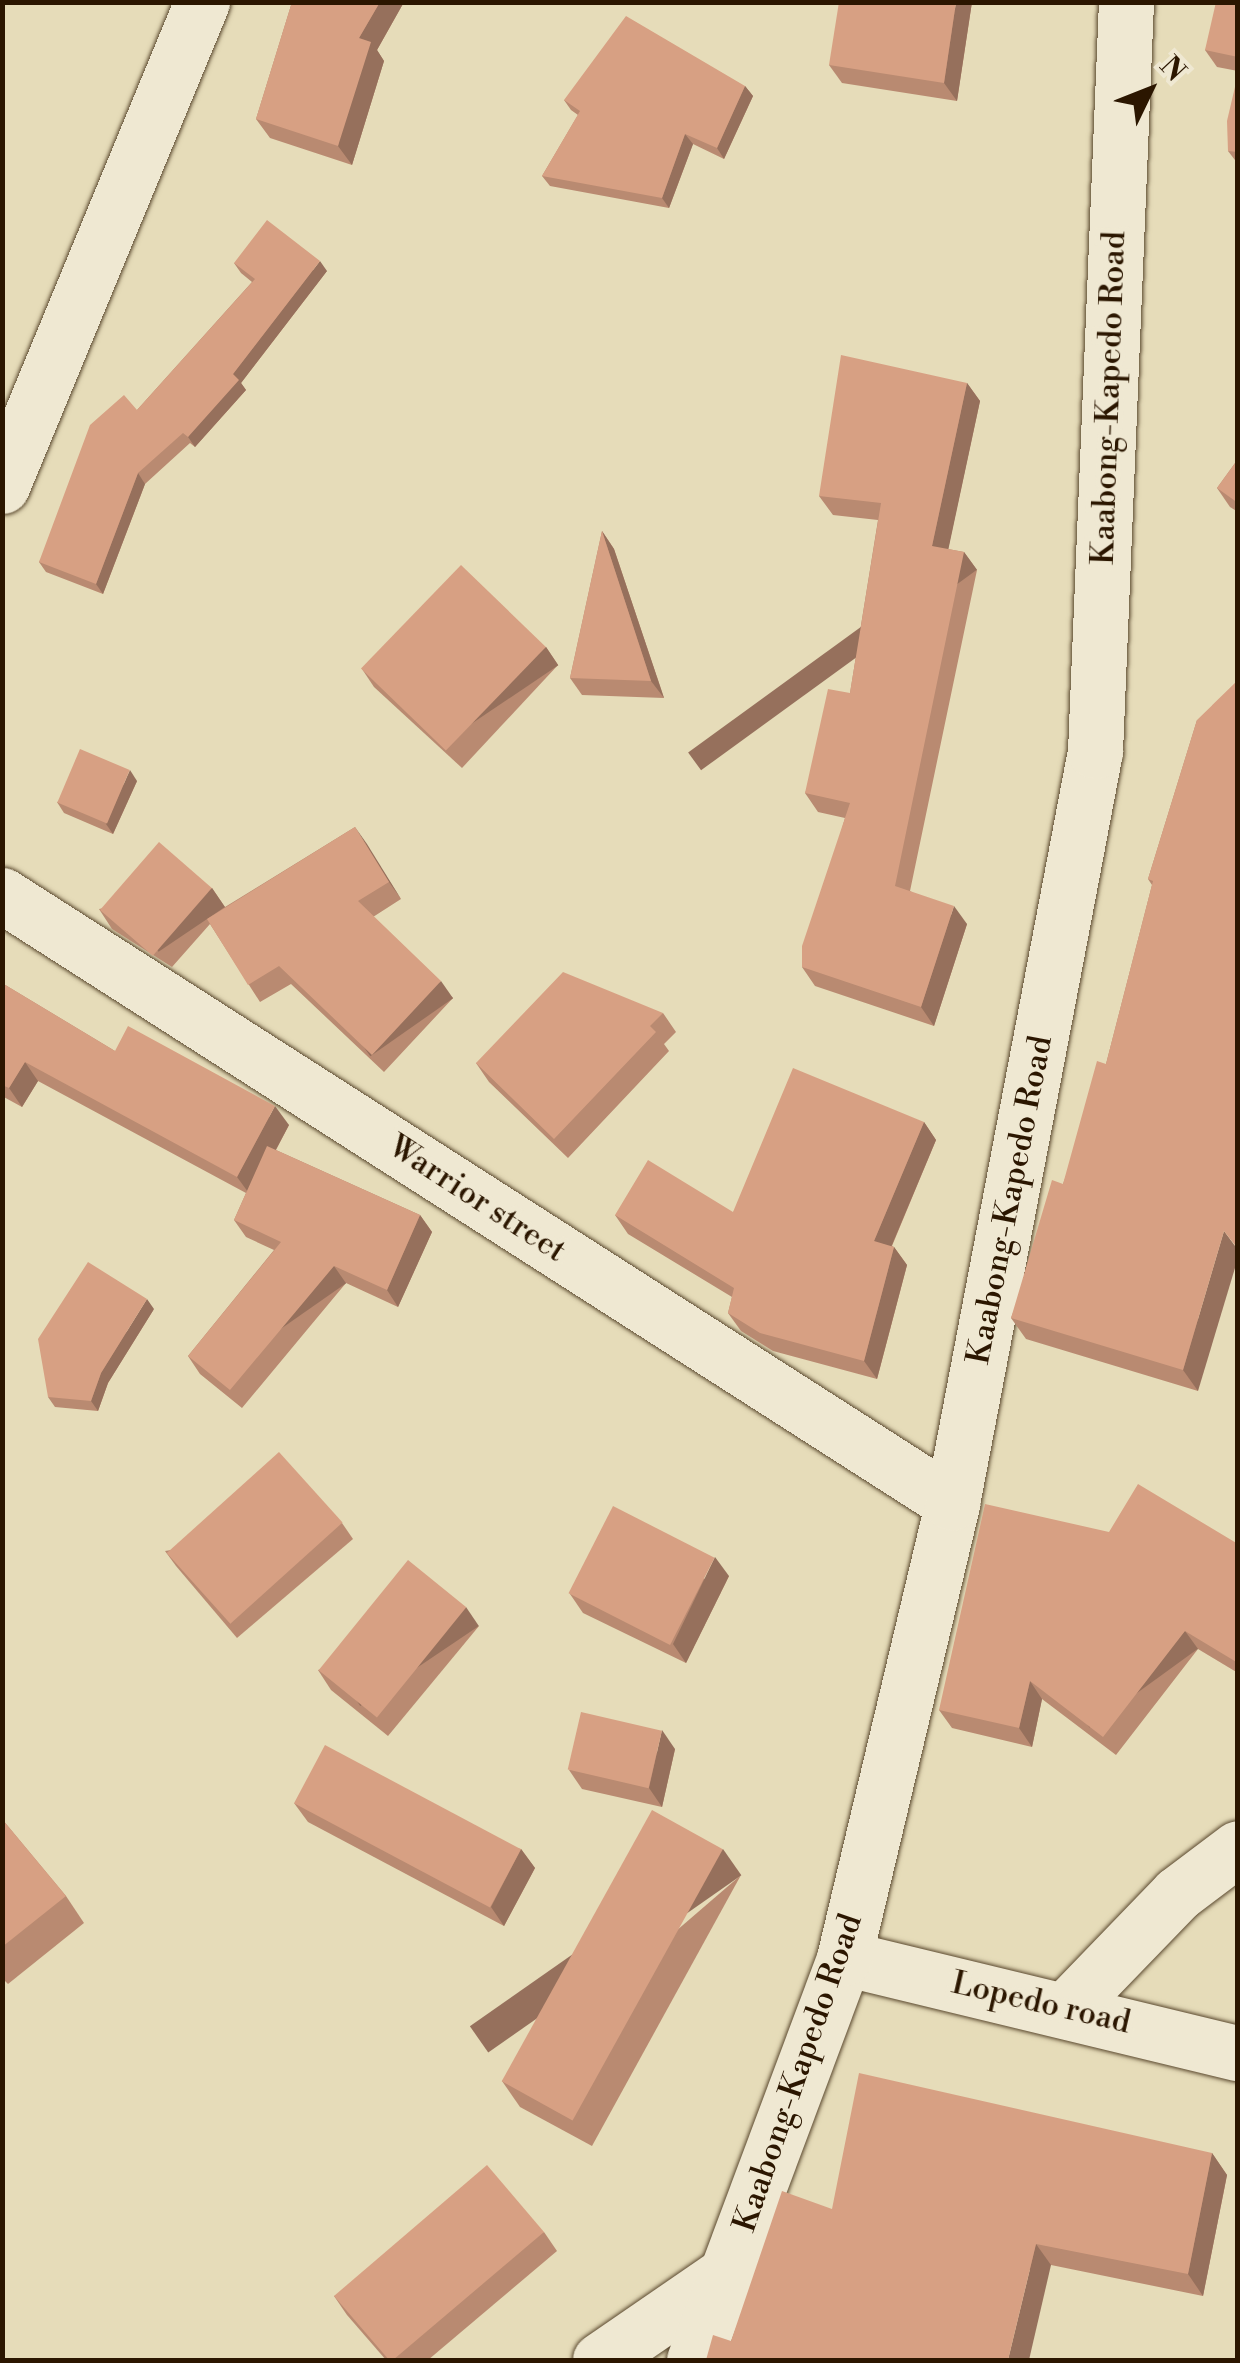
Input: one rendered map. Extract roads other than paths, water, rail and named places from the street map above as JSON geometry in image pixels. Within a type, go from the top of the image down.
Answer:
[{"type":"street","points":[[2,486],[202,2]]},
{"type":"street","name":"Kaabong-Kapedo Road","points":[[694,2360],[844,1958],[952,1504],[1095,752],[1126,2]]},
{"type":"street","name":"Warrior street","points":[[2,895],[952,1504]]},
{"type":"street","points":[[1068,2007],[1177,1894],[1238,1848]]},
{"type":"street","name":"Lopedo road","points":[[844,1958],[1068,2007],[1238,2053]]},
{"type":"street","points":[[600,2360],[728,2272]]}]
